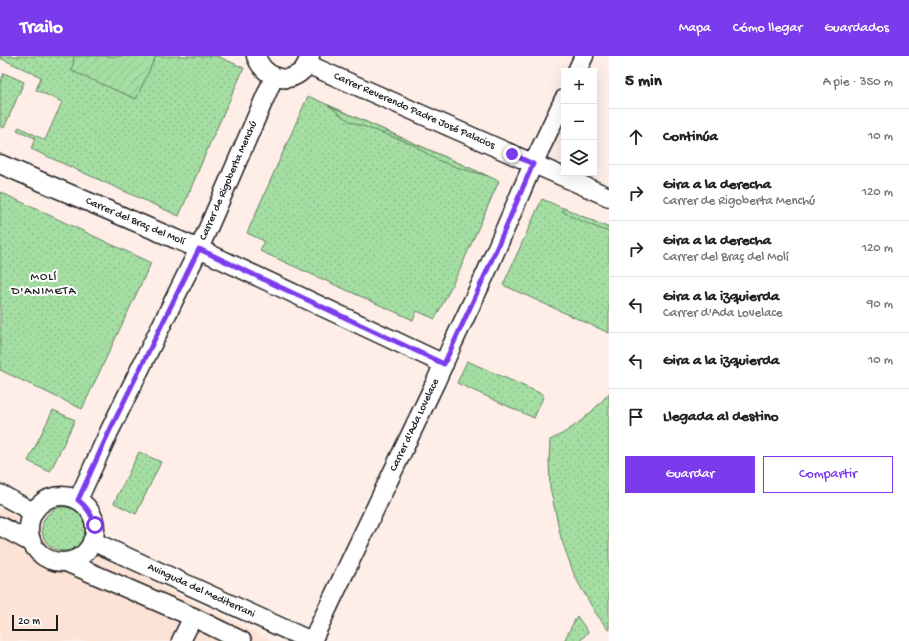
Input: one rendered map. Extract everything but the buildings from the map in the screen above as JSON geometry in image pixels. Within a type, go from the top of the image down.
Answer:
[{"type":"street","points":[[256,56],[262,69],[274,77],[282,78],[297,75],[303,70],[308,60]]},
{"type":"street","points":[[578,68],[584,56]]},
{"type":"street","name":"Carrer Reverendo Padre José Palacios","points":[[308,60],[533,164],[609,197]]},
{"type":"street","name":"Carrer de Rigoberta Menchú","points":[[78,500],[109,432],[199,249],[274,77]]},
{"type":"street","name":"Carrer d'Ada Lovelace","points":[[312,641],[444,364],[486,273],[533,164],[562,104]]},
{"type":"street","name":"Carrer del Braç del Molí","points":[[0,164],[199,249],[444,364]]},
{"type":"street","points":[[0,494],[33,512]]},
{"type":"street","points":[[66,562],[74,560],[88,550],[92,541],[95,525],[89,510],[84,504],[68,496],[58,496],[48,498],[33,512],[29,524],[30,537],[38,552],[46,558],[66,562],[193,617],[242,641]]},
{"type":"street","points":[[0,526],[32,543]]},
{"type":"street","name":"Avinguda del Mediterrani","points":[[92,541],[312,641]]},
{"type":"street","points":[[181,641],[193,617]]},
{"type":"shaded area","points":[[0,507],[88,550],[272,641],[0,641]]},
{"type":"green space","points":[[0,56],[217,56],[244,68],[179,216],[31,149],[35,138],[17,130],[19,127],[45,140],[62,102],[36,90],[41,77],[0,58]]},
{"type":"green space","points":[[74,56],[156,56],[136,99],[72,71]]},
{"type":"green space","points":[[4,73],[24,82],[4,128],[0,126],[0,83]]},
{"type":"green space","points":[[308,96],[499,181],[461,267],[435,319],[417,311],[413,320],[260,251],[264,241],[247,233]]},
{"type":"green space","points":[[328,105],[488,176],[437,160],[413,145],[351,122]]},
{"type":"green space","points":[[0,192],[151,263],[82,409],[0,370]]},
{"type":"green space","points":[[542,199],[609,228],[609,333],[503,285]]},
{"type":"green space","points":[[564,208],[609,228],[609,232],[585,223],[562,211]]},
{"type":"green space","points":[[467,361],[544,395],[534,418],[457,383]]},
{"type":"green space","points":[[609,393],[609,631],[595,612],[575,577],[561,538],[550,487],[549,461],[550,440],[567,431],[582,420]]},
{"type":"green space","points":[[53,410],[75,420],[50,472],[28,461]]},
{"type":"green space","points":[[139,452],[161,462],[136,514],[114,503]]},
{"type":"green space","points":[[60,507],[68,507],[73,508],[80,513],[85,520],[85,538],[80,545],[73,550],[60,551],[52,548],[45,541],[42,533],[42,525],[45,517],[52,510]]},
{"type":"green space","points":[[577,616],[588,632],[580,641],[564,641]]},
{"type":"district","name":"MOLÍ D'ANIMETA","points":[[44,285]]},
{"type":"route","points":[[95,525],[89,510],[78,500],[109,432],[199,249],[444,364],[486,273],[533,164],[512,154]]}]
